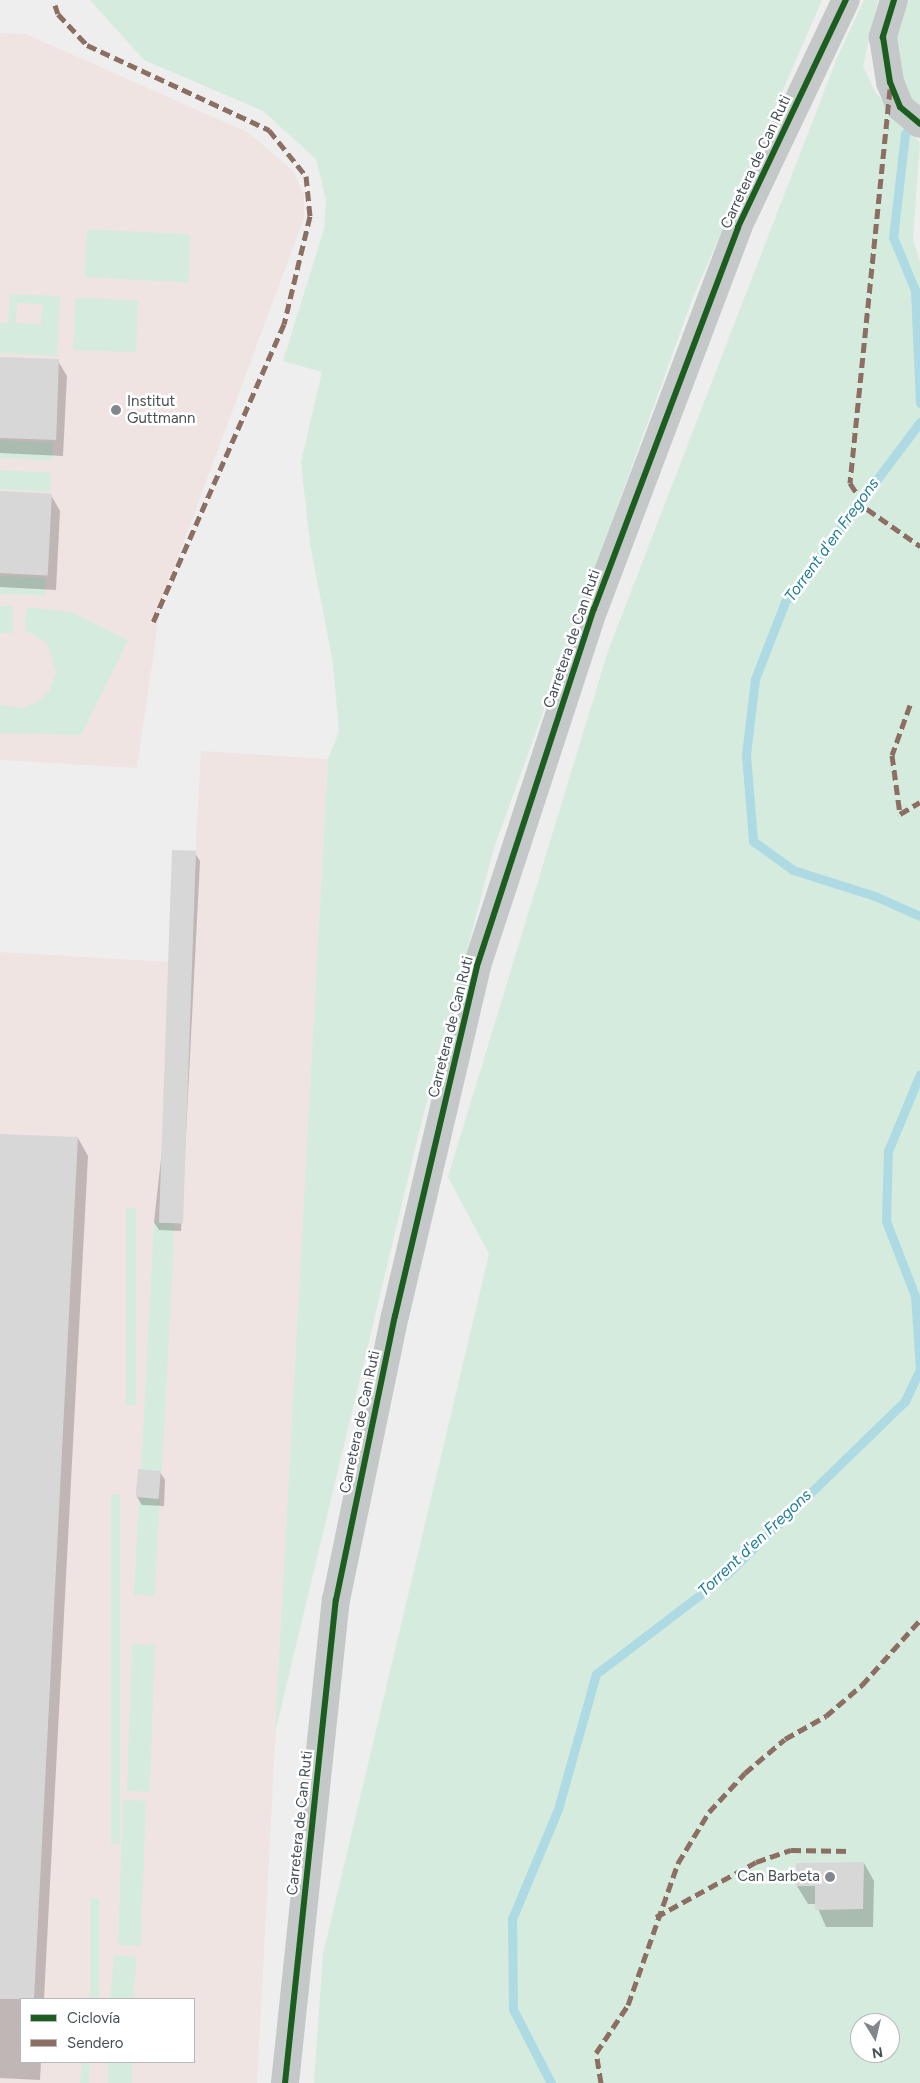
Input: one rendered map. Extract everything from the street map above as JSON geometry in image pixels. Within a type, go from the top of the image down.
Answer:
[{"type":"street","name":"Carretera de Can Ruti","points":[[285,2083],[336,1600],[395,1316],[478,966],[594,609],[738,227],[846,0]]},
{"type":"street","points":[[894,0],[883,37],[900,107],[920,124]]},
{"type":"shaded area","name":"Institut Guttmann","points":[[0,33],[26,34],[249,133],[293,171],[304,195],[304,218],[161,603],[137,768],[0,760]]},
{"type":"shaded area","points":[[201,751],[328,759],[257,2083],[0,2083],[0,952],[189,963]]},
{"type":"green space","points":[[90,0],[822,0],[693,297],[494,848],[421,1124],[275,1733],[328,759],[339,732],[333,663],[310,544],[301,462],[322,372],[283,361],[324,229],[326,200],[316,159],[263,111],[144,60]]},
{"type":"green space","points":[[864,0],[878,0],[863,66],[875,92],[920,143],[913,239],[920,263],[920,2083],[314,2083],[323,1954],[489,1254],[448,1177],[608,651],[837,58]]},
{"type":"green space","points":[[909,0],[920,0],[920,115],[900,99],[892,52]]},
{"type":"green space","points":[[87,229],[191,234],[188,282],[84,277]]},
{"type":"green space","points":[[10,294],[60,296],[57,356],[0,353],[0,323],[8,323]],"holes":[[[17,303],[42,304],[41,324],[16,323]]]},
{"type":"green space","points":[[75,298],[138,300],[136,352],[73,350]]},
{"type":"green space","points":[[0,440],[53,443],[52,461],[0,458]]},
{"type":"green space","points":[[0,470],[51,473],[50,492],[0,489]]},
{"type":"green space","points":[[0,576],[46,578],[45,596],[0,594]]},
{"type":"green space","points":[[0,606],[13,606],[13,633],[0,633]]},
{"type":"green space","points":[[26,607],[72,612],[128,640],[81,735],[0,733],[0,705],[22,708],[36,703],[49,691],[56,673],[47,643],[25,630]]},
{"type":"green space","points":[[126,1208],[136,1208],[136,1405],[126,1405]]},
{"type":"green space","points":[[154,1222],[175,1223],[162,1471],[141,1470]]},
{"type":"green space","points":[[111,1494],[120,1494],[120,1844],[111,1844]]},
{"type":"green space","points":[[139,1497],[160,1498],[155,1596],[134,1595]]},
{"type":"green space","points":[[132,1644],[155,1645],[150,1792],[127,1791]]},
{"type":"green space","points":[[123,1800],[146,1801],[141,1946],[118,1945]]},
{"type":"green space","points":[[90,1898],[99,1898],[99,1998],[90,1998]]},
{"type":"green space","points":[[114,1955],[137,1957],[133,1998],[110,1998]]},
{"type":"green space","points":[[82,2063],[90,2063],[89,2083],[80,2083]]},
{"type":"green space","points":[[108,2063],[132,2063],[132,2083],[108,2083]]},
{"type":"building","points":[[0,357],[59,359],[56,440],[0,438]]},
{"type":"building","points":[[0,491],[52,494],[48,576],[0,573]]},
{"type":"building","points":[[172,850],[196,851],[183,1224],[159,1223]]},
{"type":"building","points":[[0,1134],[78,1137],[34,1998],[0,1999]]},
{"type":"building","points":[[138,1469],[161,1471],[158,1499],[136,1497]]},
{"type":"building","name":"Can Barbeta","points":[[864,1862],[863,1909],[815,1910],[815,1886],[796,1886],[796,1863]]},
{"type":"waterway","name":"Torrent d'en Fregons","points":[[914,121],[905,134],[893,237],[915,290],[920,403]]},
{"type":"waterway","name":"Torrent d'en Fregons","points":[[920,422],[785,602],[755,679],[746,755],[753,841],[793,870],[875,896],[920,916]]},
{"type":"waterway","name":"Torrent d'en Fregons","points":[[551,2083],[513,2009],[512,1919],[558,1809],[596,1674],[726,1575],[905,1401],[920,1369],[915,1296],[886,1221],[888,1151],[920,1074]]},
{"type":"marked path","points":[[55,5],[58,14],[87,45],[269,130],[306,176],[310,216],[284,324],[152,624]]},
{"type":"marked path","points":[[890,89],[850,483],[867,509],[920,546]]},
{"type":"marked path","points":[[910,705],[892,755],[900,814],[920,802]]},
{"type":"marked path","points":[[601,2083],[596,2053],[628,2005],[678,1863],[709,1812],[745,1773],[785,1739],[826,1716],[862,1685],[920,1620]]},
{"type":"marked path","points":[[656,1917],[756,1862],[791,1850],[851,1851]]},
{"type":"cycle path","points":[[285,2083],[336,1600],[395,1316],[477,966],[594,609],[738,227],[846,0]]},
{"type":"cycle path","points":[[894,0],[883,37],[890,82],[900,107],[920,124]]},
{"type":"place","name":"Institut Guttmann","points":[[116,410]]},
{"type":"place","name":"Can Barbeta","points":[[830,1877]]}]
